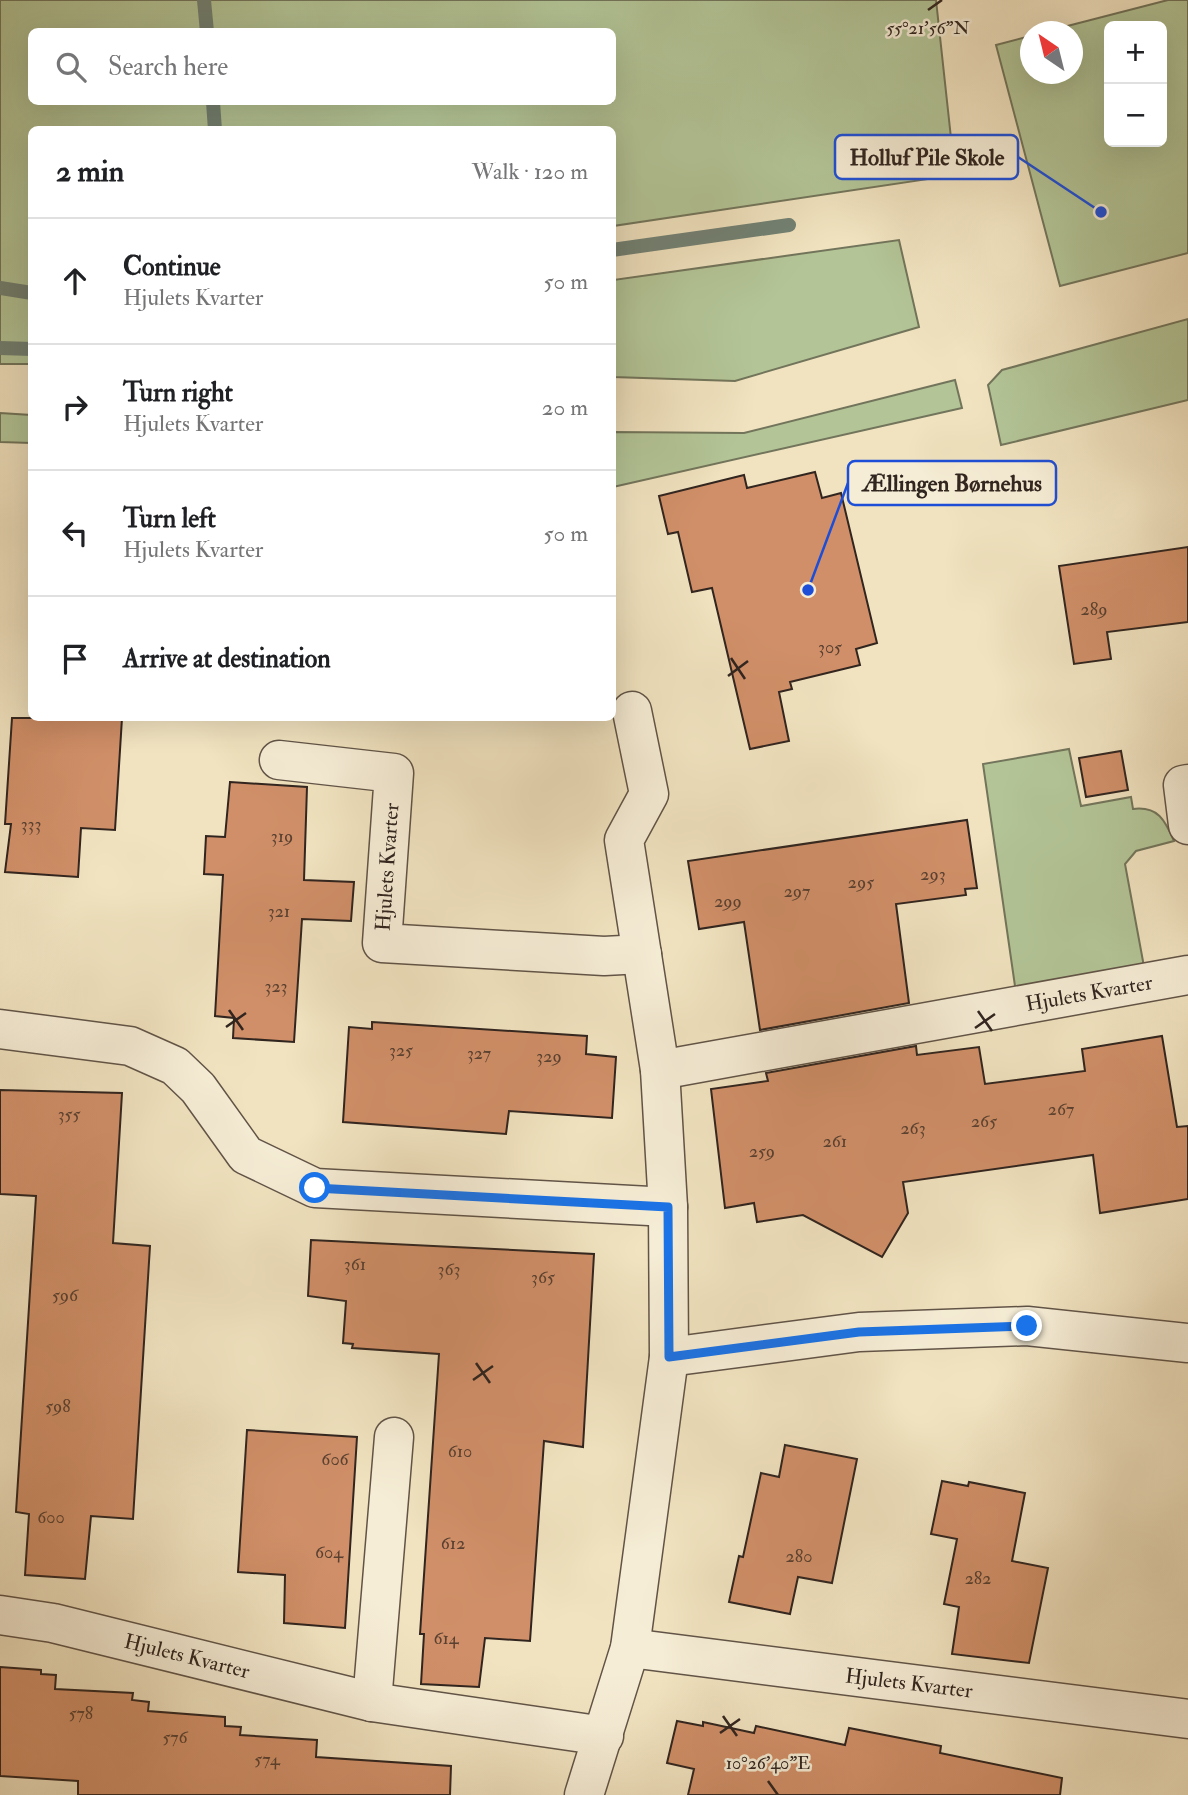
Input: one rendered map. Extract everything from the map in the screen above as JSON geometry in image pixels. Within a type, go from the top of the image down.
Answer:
[{"type":"street","points":[[584,1795],[631,1648],[669,1357],[668,1207],[660,1070],[624,840],[649,794],[632,711]]},
{"type":"street","name":"Hjulets Kvarter","points":[[279,760],[394,774],[382,943],[604,956],[642,954]]},
{"type":"street","points":[[1188,784],[1183,785],[1188,825]]},
{"type":"street","name":"Hjulets Kvarter","points":[[660,1070],[1188,975]]},
{"type":"street","points":[[0,1029],[130,1046],[175,1066],[198,1088],[246,1155],[315,1188],[668,1207]]},
{"type":"street","points":[[669,1357],[859,1332],[1027,1326],[1188,1343]]},
{"type":"street","points":[[372,1702],[394,1437]]},
{"type":"street","name":"Hjulets Kvarter","points":[[0,1615],[53,1623],[372,1702],[604,1736]]},
{"type":"street","name":"Hjulets Kvarter","points":[[631,1648],[1188,1718]]},
{"type":"green space","points":[[0,0],[936,0],[955,175],[616,226],[616,126],[28,126],[28,364],[0,364]]},
{"type":"green space","points":[[1168,0],[1188,0],[1188,253],[1060,286],[996,45],[1020,39],[1020,84],[1083,84],[1083,22]]},
{"type":"green space","points":[[899,240],[919,327],[735,381],[616,377],[616,280]]},
{"type":"green space","points":[[1188,319],[1188,400],[1001,445],[988,385],[1002,370]]},
{"type":"green space","points":[[955,380],[962,408],[616,486],[616,432],[744,433]]},
{"type":"green space","points":[[0,413],[28,415],[28,443],[0,442]]},
{"type":"green space","points":[[1069,749],[1081,806],[1131,797],[1133,809],[1149,810],[1160,816],[1174,841],[1136,851],[1125,864],[1145,972],[1016,993],[983,764]]},
{"type":"building","points":[[815,472],[822,498],[841,493],[877,643],[856,649],[860,665],[790,682],[792,689],[779,692],[789,741],[750,749],[712,588],[692,592],[678,532],[668,534],[659,496],[744,475],[747,488]]},
{"type":"building","points":[[1188,547],[1188,622],[1107,632],[1111,659],[1074,664],[1059,566]]},
{"type":"building","points":[[12,718],[28,718],[28,721],[122,721],[115,830],[81,828],[78,877],[5,872],[11,824],[5,824]]},
{"type":"building","points":[[1121,751],[1128,790],[1086,797],[1079,758]]},
{"type":"building","points":[[230,782],[307,787],[304,880],[354,882],[351,921],[302,919],[294,1042],[233,1038],[234,1018],[215,1016],[223,875],[204,874],[206,836],[225,837]]},
{"type":"building","points":[[967,820],[977,888],[965,889],[966,895],[896,904],[909,1003],[760,1030],[744,922],[699,929],[688,861]]},
{"type":"building","points":[[372,1022],[587,1036],[586,1054],[616,1057],[612,1118],[509,1111],[506,1134],[343,1122],[349,1027],[372,1029]]},
{"type":"building","points":[[1162,1036],[1177,1127],[1188,1126],[1188,1199],[1100,1213],[1093,1155],[903,1182],[908,1213],[882,1257],[803,1215],[757,1222],[754,1203],[725,1208],[711,1089],[768,1081],[766,1073],[916,1046],[917,1055],[979,1047],[985,1084],[1085,1071],[1082,1049]]},
{"type":"building","points":[[0,1090],[122,1093],[113,1243],[150,1246],[133,1519],[91,1516],[85,1579],[25,1575],[29,1514],[16,1512],[36,1196],[0,1194]]},
{"type":"building","points":[[311,1240],[594,1254],[583,1447],[544,1441],[530,1641],[485,1638],[479,1687],[421,1684],[424,1634],[420,1634],[439,1354],[352,1348],[353,1344],[343,1343],[346,1301],[308,1296]]},
{"type":"building","points":[[247,1430],[357,1437],[345,1628],[284,1623],[285,1575],[238,1572]]},
{"type":"building","points":[[785,1445],[857,1459],[832,1583],[798,1577],[790,1614],[729,1602],[739,1556],[743,1557],[761,1473],[779,1477]]},
{"type":"building","points":[[942,1481],[968,1486],[969,1482],[1025,1493],[1012,1561],[1048,1568],[1029,1663],[952,1654],[959,1607],[944,1604],[957,1539],[931,1534]]},
{"type":"building","points":[[0,1667],[41,1670],[41,1674],[56,1675],[55,1689],[133,1693],[132,1700],[149,1702],[148,1711],[225,1717],[225,1726],[241,1727],[240,1735],[317,1740],[316,1757],[451,1766],[450,1795],[78,1795],[78,1781],[0,1776]]},
{"type":"building","points":[[677,1721],[703,1726],[703,1722],[754,1733],[756,1726],[845,1745],[849,1728],[941,1746],[940,1753],[1062,1778],[1060,1795],[688,1795],[694,1769],[667,1763]]},
{"type":"waterway","points":[[204,0],[207,28]]},
{"type":"waterway","points":[[213,105],[215,126]]},
{"type":"waterway","points":[[616,249],[789,225]]},
{"type":"waterway","points":[[0,288],[28,292]]},
{"type":"waterway","points":[[0,348],[28,349]]},
{"type":"place","name":"Holluf Pile Skole","points":[[1101,212]]},
{"type":"place","name":"Ællingen Børnehus","points":[[808,590]]},
{"type":"route","points":[[315,1188],[668,1207],[669,1357],[859,1332],[1027,1326]]}]
